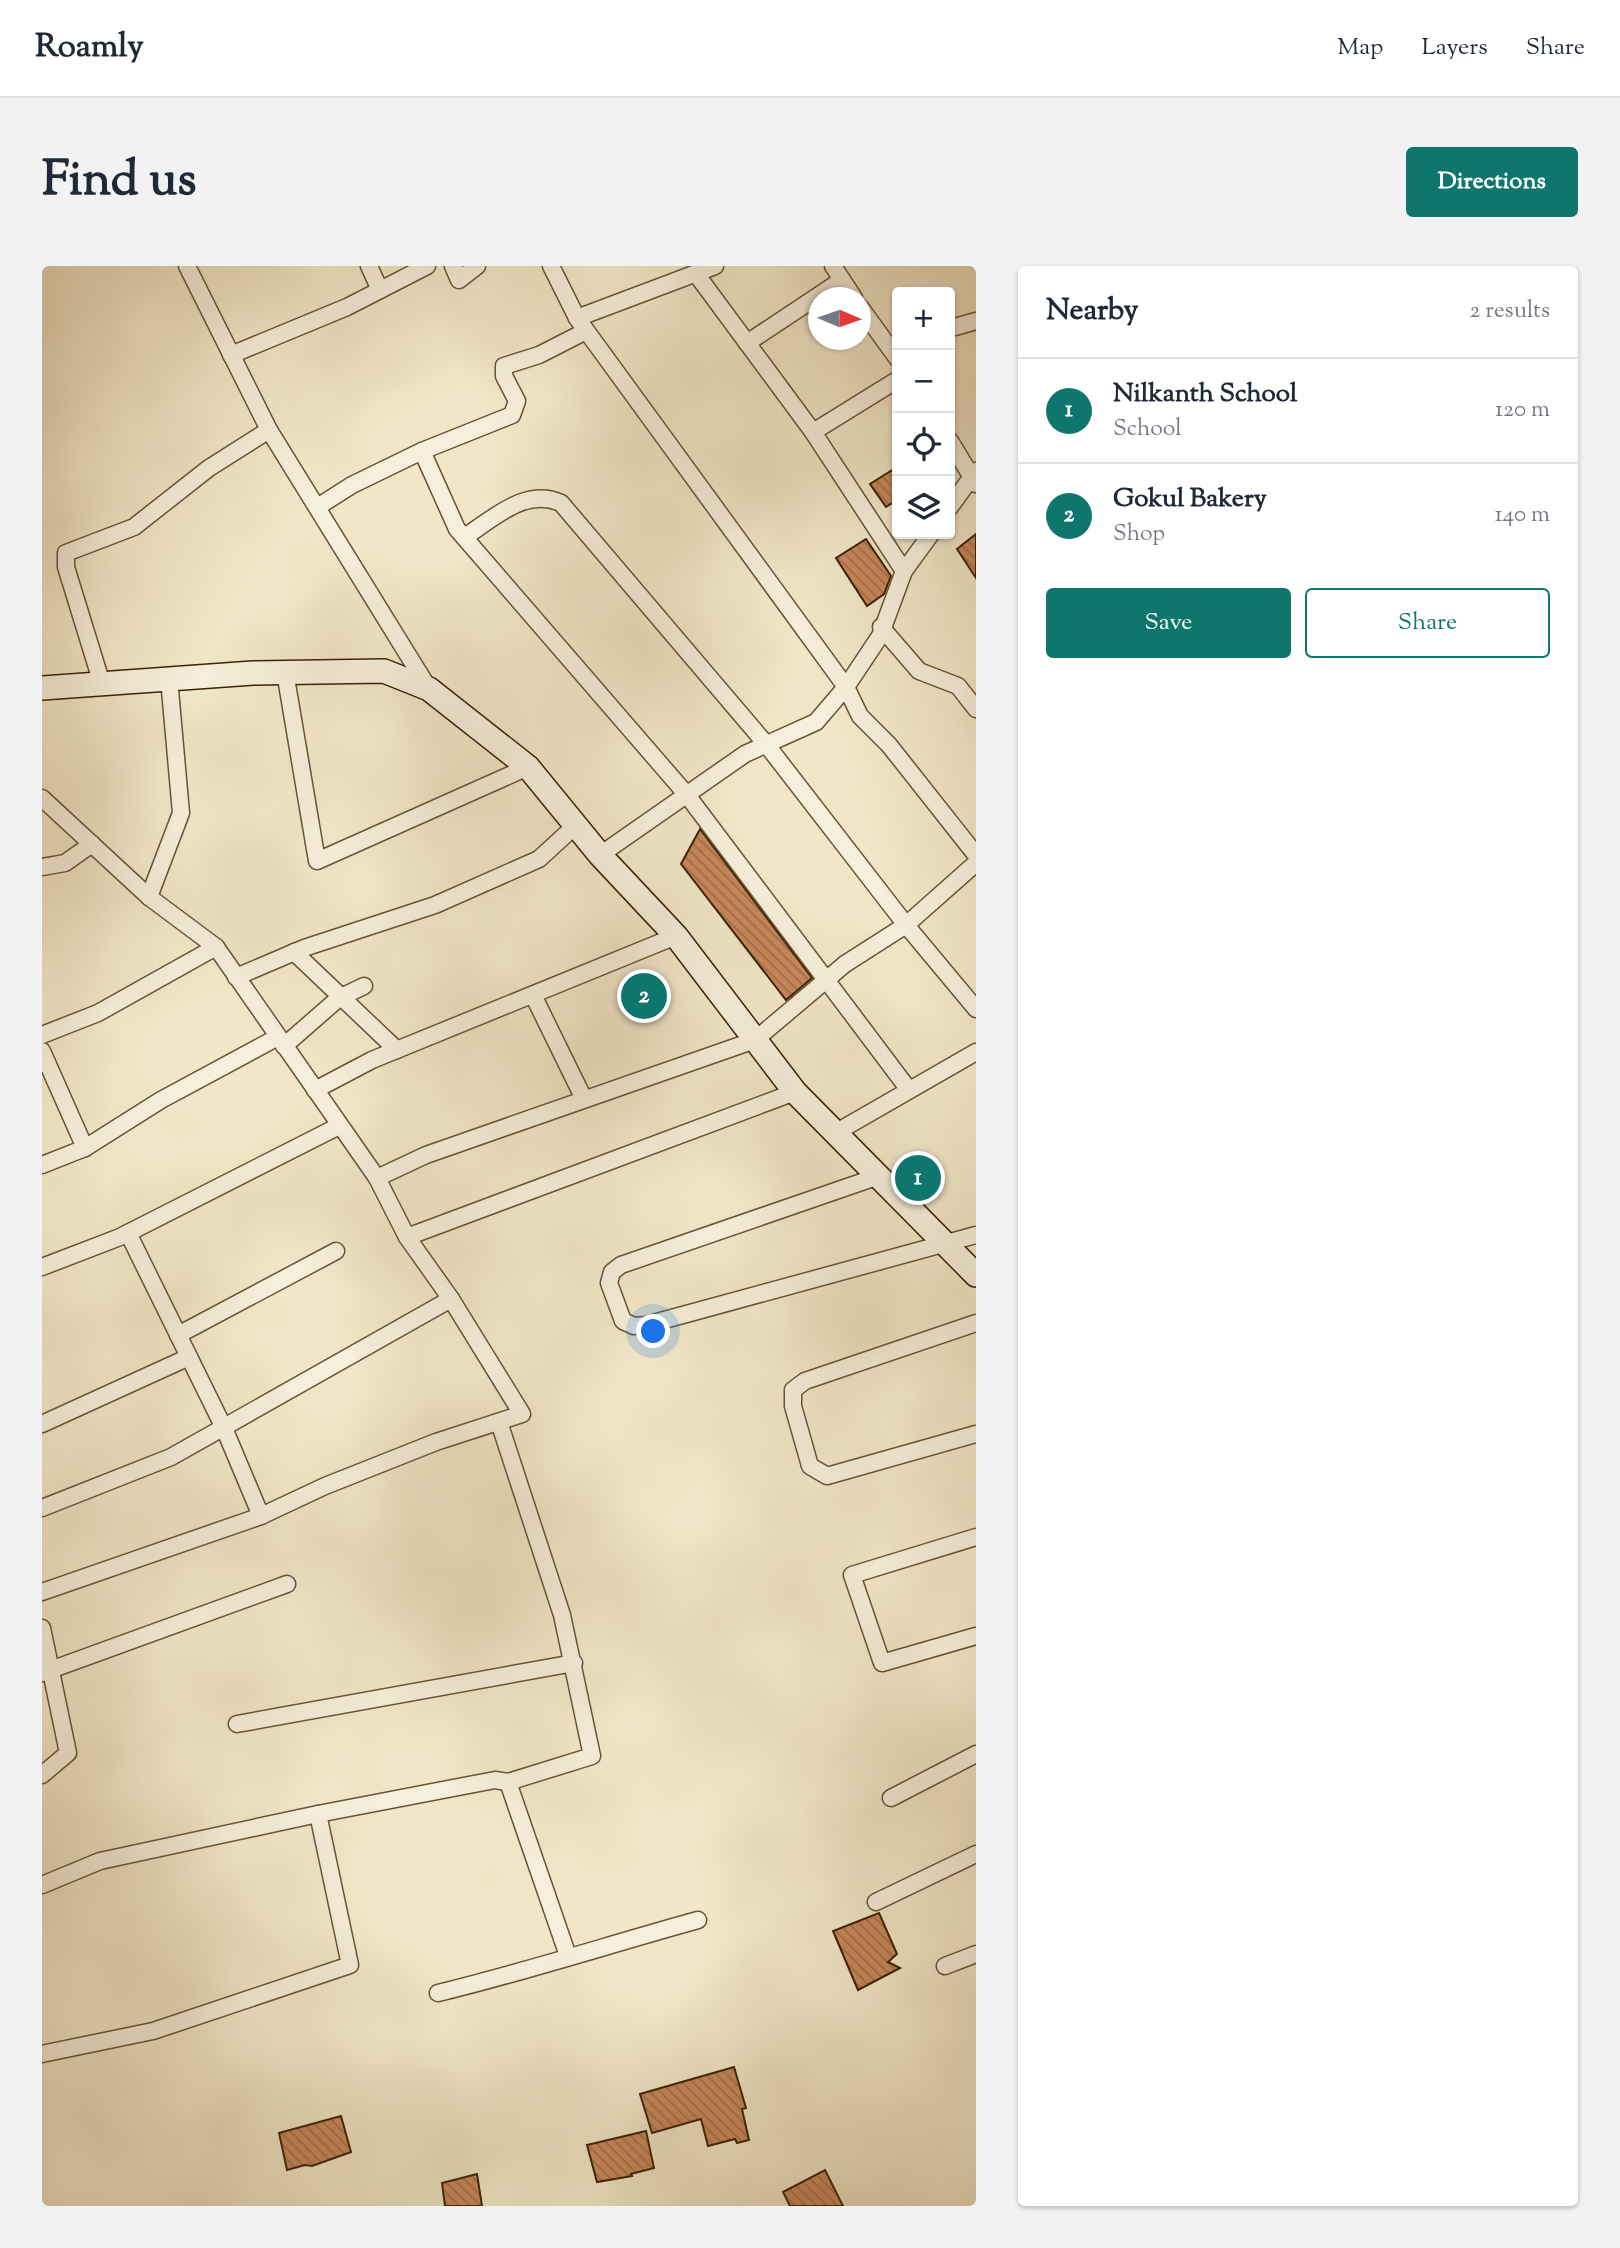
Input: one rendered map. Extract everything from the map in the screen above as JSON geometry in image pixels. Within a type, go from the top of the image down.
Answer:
[{"type":"main road","points":[[42,687],[285,673],[384,671],[429,689],[528,767],[600,855],[676,936],[795,1092],[976,1275]]},
{"type":"street","points":[[187,266],[269,430],[319,506],[429,689]]},
{"type":"street","points":[[369,266],[380,290]]},
{"type":"street","points":[[231,355],[347,307],[427,266]]},
{"type":"street","points":[[453,266],[459,279],[477,266]]},
{"type":"street","points":[[551,266],[581,324],[846,687],[860,716],[889,746],[976,855]]},
{"type":"street","points":[[319,506],[352,485],[422,451],[512,415],[517,401],[504,376],[504,366],[540,355],[581,324],[715,266]]},
{"type":"street","points":[[833,266],[847,287]]},
{"type":"street","points":[[697,275],[813,432],[904,571]]},
{"type":"street","points":[[747,343],[842,280]]},
{"type":"street","points":[[955,327],[976,321]]},
{"type":"street","points":[[871,322],[892,351]]},
{"type":"street","points":[[813,432],[892,383]]},
{"type":"street","points":[[102,684],[66,567],[66,553],[134,527],[209,468],[269,430]]},
{"type":"street","points":[[955,448],[975,477],[955,502]]},
{"type":"street","points":[[422,451],[457,529],[687,795],[909,1090]]},
{"type":"street","points":[[466,537],[526,498],[551,498],[561,503],[766,744],[906,925],[976,1009]]},
{"type":"street","points":[[600,855],[745,754],[816,722],[846,687],[880,636],[881,626],[904,571],[927,539]]},
{"type":"street","points":[[881,626],[919,671],[958,686],[976,709]]},
{"type":"street","points":[[285,673],[317,861],[528,767]]},
{"type":"street","points":[[149,897],[181,813],[169,679]]},
{"type":"street","points":[[42,798],[149,897],[216,947],[377,1178],[407,1237],[451,1300],[522,1414],[436,1441],[325,1486],[261,1516],[42,1592]]},
{"type":"street","points":[[236,977],[294,952],[436,905],[539,859],[575,826]]},
{"type":"street","points":[[42,867],[65,863],[92,844]]},
{"type":"street","points":[[377,1178],[426,1155],[755,1040],[845,964],[906,925],[976,863]]},
{"type":"street","points":[[315,1090],[397,1051],[534,997],[676,936]]},
{"type":"street","points":[[42,1035],[98,1013],[216,947]]},
{"type":"street","points":[[294,952],[397,1051]]},
{"type":"street","points":[[42,1165],[85,1148],[161,1100],[281,1042],[339,998],[364,986]]},
{"type":"street","points":[[534,997],[584,1099]]},
{"type":"street","points":[[42,1051],[47,1077],[85,1148]]},
{"type":"street","points":[[835,1133],[976,1052]]},
{"type":"street","points":[[407,1237],[795,1092]]},
{"type":"street","points":[[42,1268],[128,1233],[339,1126]]},
{"type":"street","points":[[879,1176],[621,1265],[611,1272],[609,1283],[623,1321],[634,1326],[646,1325],[976,1234]]},
{"type":"street","points":[[128,1233],[223,1428],[261,1516]]},
{"type":"street","points":[[178,1335],[336,1251]]},
{"type":"street","points":[[42,1508],[171,1457],[451,1300]]},
{"type":"street","points":[[976,1323],[805,1381],[793,1390],[793,1406],[810,1466],[827,1476],[976,1434]]},
{"type":"street","points":[[42,1424],[189,1357]]},
{"type":"street","points":[[42,1885],[100,1861],[318,1814],[495,1780],[508,1782],[593,1756],[562,1615],[499,1422]]},
{"type":"street","points":[[976,1537],[852,1575],[882,1663],[976,1636]]},
{"type":"street","points":[[47,1671],[287,1584]]},
{"type":"street","points":[[42,1628],[47,1671],[68,1754],[42,1775]]},
{"type":"street","points":[[237,1724],[574,1663]]},
{"type":"street","points":[[891,1798],[976,1754]]},
{"type":"street","points":[[508,1782],[568,1956]]},
{"type":"street","points":[[42,2054],[153,2031],[350,1965],[318,1814]]},
{"type":"street","points":[[876,1902],[976,1854]]},
{"type":"street","points":[[438,1993],[530,1971],[568,1956],[698,1920]]},
{"type":"street","points":[[945,1966],[976,1954]]},
{"type":"building","points":[[892,470],[892,503],[886,507],[870,484]]},
{"type":"building","points":[[976,534],[976,578],[957,549]]},
{"type":"building","points":[[866,539],[891,576],[884,594],[867,606],[836,558]]},
{"type":"building","points":[[700,829],[812,978],[786,1000],[681,864]]},
{"type":"building","points":[[879,1913],[897,1954],[888,1962],[900,1968],[858,1990],[833,1931]]},
{"type":"building","points":[[734,2067],[746,2108],[742,2109],[749,2140],[737,2143],[735,2139],[708,2146],[701,2119],[652,2133],[640,2094]]},
{"type":"building","points":[[341,2116],[351,2152],[312,2166],[287,2170],[279,2133]]},
{"type":"building","points":[[646,2131],[654,2168],[631,2174],[632,2176],[597,2182],[587,2145]]},
{"type":"building","points":[[825,2170],[843,2206],[790,2206],[783,2192]]},
{"type":"building","points":[[477,2174],[482,2206],[445,2206],[442,2183]]},
{"type":"place","name":"Gokul Bakery","points":[[644,996]]},
{"type":"place","name":"Nilkanth School","points":[[918,1178]]}]
